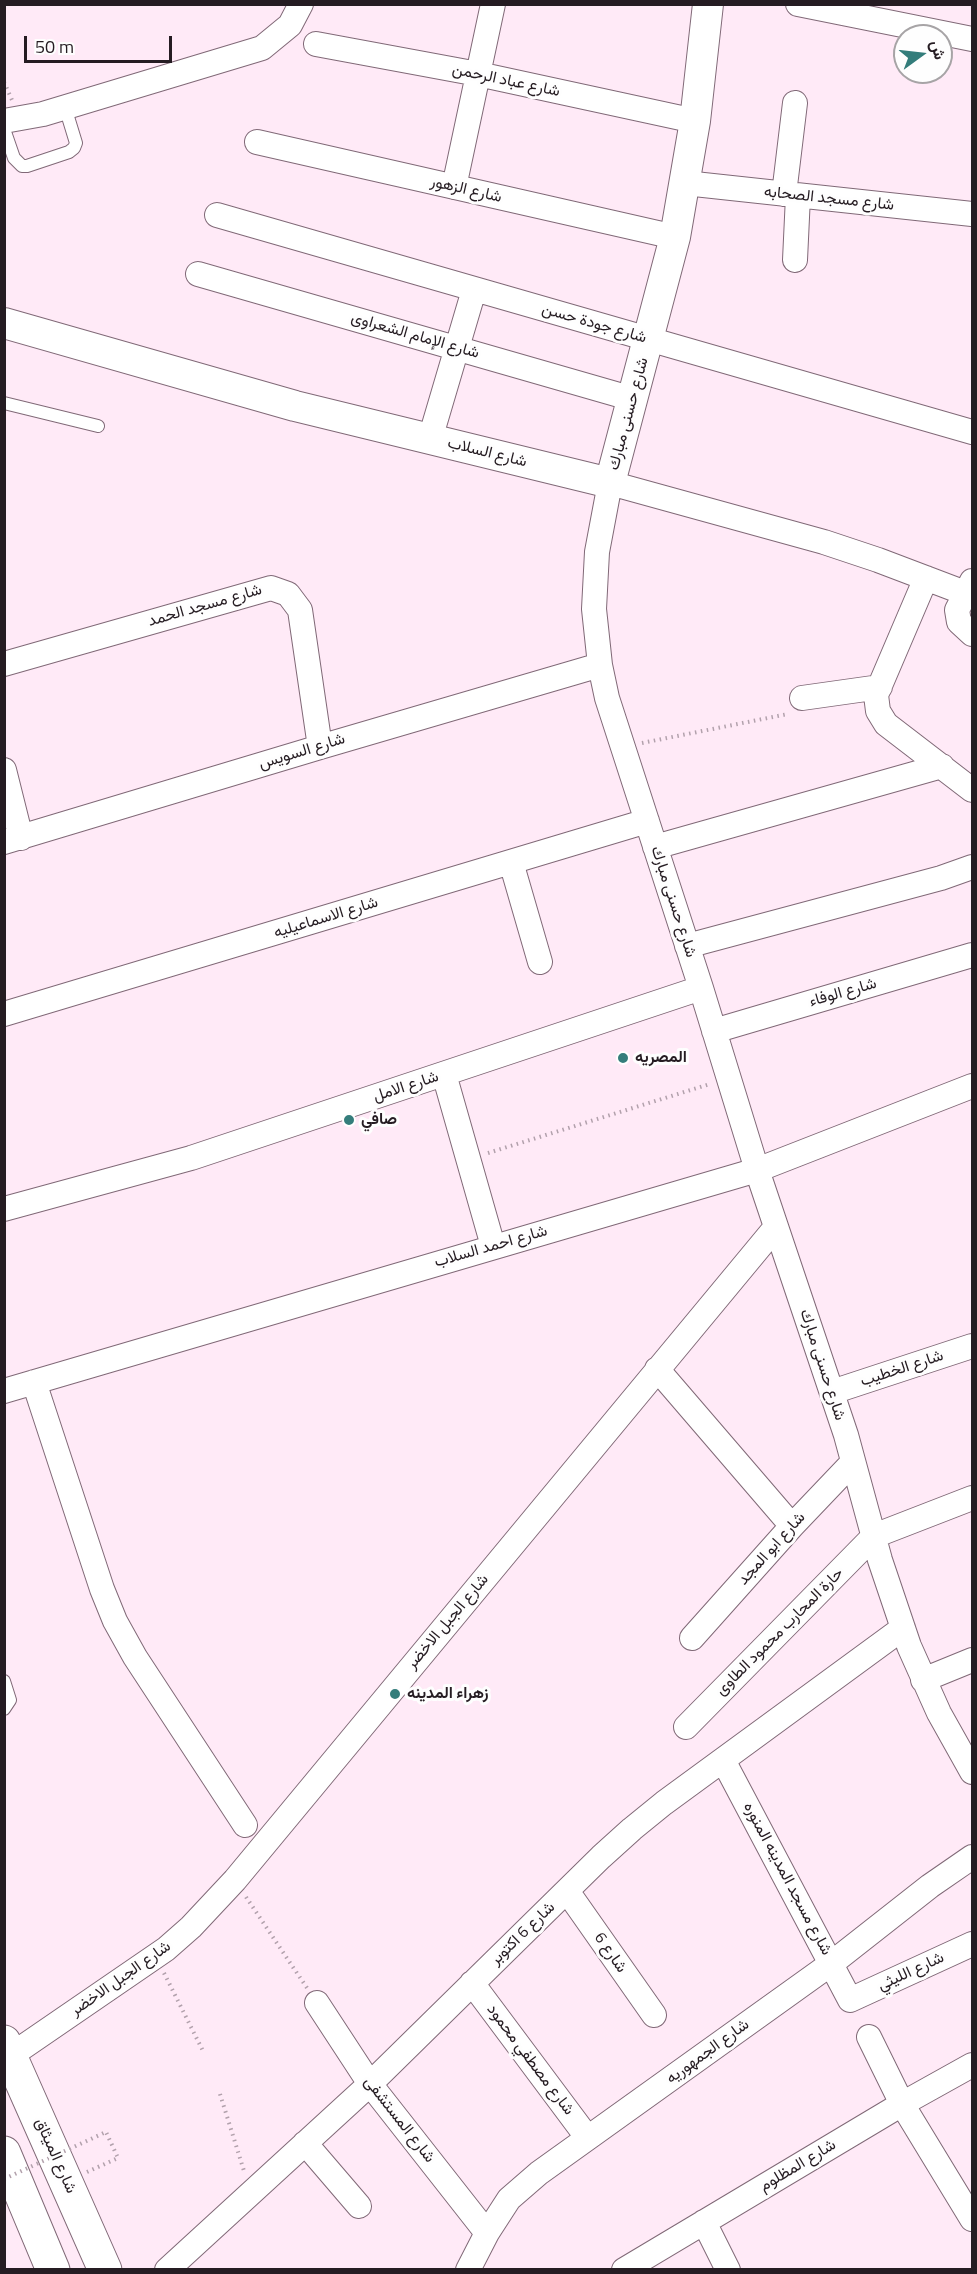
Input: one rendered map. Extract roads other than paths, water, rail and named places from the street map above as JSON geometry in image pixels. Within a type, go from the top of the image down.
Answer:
[{"type":"main road","name":"شارع الميثاق","points":[[7,2049],[105,2270]]},
{"type":"main road","points":[[4,2152],[10,2190],[53,2270]]},
{"type":"street","points":[[4,121],[43,114],[262,48],[290,25],[301,4]]},
{"type":"street","points":[[454,187],[493,4]]},
{"type":"street","name":"شارع حسنى مبارك","points":[[708,4],[695,121],[675,237],[610,483],[597,552],[594,609],[600,665],[622,747],[701,988],[756,1170],[832,1392],[903,1628],[923,1680],[972,1772]]},
{"type":"street","points":[[798,4],[972,39]]},
{"type":"street","name":"شارع عباد الرحمن","points":[[316,44],[478,74],[695,121]]},
{"type":"street","points":[[795,103],[791,195],[795,260]]},
{"type":"street","name":"شارع الزهور","points":[[257,142],[675,237]]},
{"type":"street","name":"شارع مسجد الصحابه","points":[[685,183],[972,214]]},
{"type":"street","name":"شارع جودة حسن","points":[[217,215],[972,432]]},
{"type":"street","name":"شارع الإمام الشعراوى","points":[[198,274],[633,399]]},
{"type":"street","points":[[430,439],[474,290]]},
{"type":"street","name":"شارع السلاب","points":[[4,323],[295,406],[610,483],[824,543],[926,578],[969,587]]},
{"type":"street","points":[[926,578],[876,695],[878,711],[886,724],[972,790]]},
{"type":"street","points":[[969,587],[957,610],[959,622],[972,634]]},
{"type":"street","name":"شارع مسجد الحمد","points":[[4,664],[271,588],[288,594],[300,610],[320,747]]},
{"type":"street","name":"شارع السويس","points":[[13,840],[600,665]]},
{"type":"street","points":[[802,698],[880,687]]},
{"type":"street","points":[[655,847],[942,766]]},
{"type":"street","points":[[4,770],[13,840]]},
{"type":"street","name":"شارع الاسماعيليه","points":[[4,1014],[647,821]]},
{"type":"street","points":[[511,862],[540,962]]},
{"type":"street","points":[[687,946],[941,878],[972,867]]},
{"type":"street","name":"شارع الوفاء","points":[[714,1031],[972,955]]},
{"type":"street","name":"شارع الامل","points":[[4,1209],[191,1158],[701,988]]},
{"type":"street","points":[[444,1074],[492,1246]]},
{"type":"street","name":"شارع احمد السلاب","points":[[4,1391],[756,1170],[972,1086]]},
{"type":"street","name":"شارع الجبل الاخضر","points":[[7,2049],[156,1957],[191,1927],[235,1880],[776,1227]]},
{"type":"street","name":"شارع الخطيب","points":[[832,1392],[972,1346]]},
{"type":"street","points":[[657,1369],[792,1526]]},
{"type":"street","points":[[34,1382],[102,1589],[115,1621],[135,1657],[245,1825]]},
{"type":"street","name":"شارع ابو المجد","points":[[692,1638],[792,1526],[853,1462]]},
{"type":"street","points":[[874,1536],[972,1498]]},
{"type":"street","name":"حارة المحارب محمود الطاوى","points":[[686,1727],[874,1536]]},
{"type":"street","name":"شارع 6 اكتوبر","points":[[167,2270],[370,2084],[632,1829],[903,1628]]},
{"type":"street","points":[[923,1680],[972,1660]]},
{"type":"street","name":"شارع مسجد المدينه المنوره","points":[[723,1760],[850,2000]]},
{"type":"street","name":"شارع الجمهوريه","points":[[468,2270],[487,2233],[509,2199],[539,2173],[832,1963],[972,1857]]},
{"type":"street","name":"شارع 6","points":[[567,1891],[654,2015]]},
{"type":"street","name":"شارع الليثي","points":[[850,2000],[972,1944]]},
{"type":"street","name":"شارع مصطفي محمود","points":[[472,1983],[587,2138]]},
{"type":"street","name":"شارع المستشفى","points":[[317,2003],[370,2084],[487,2233]]},
{"type":"street","points":[[869,2037],[902,2104],[972,2219]]},
{"type":"street","name":"شارع المظلوم","points":[[624,2270],[902,2104],[972,2065]]},
{"type":"street","points":[[305,2144],[359,2206]]},
{"type":"street","points":[[704,2222],[728,2270]]},
{"type":"lane","points":[[4,129],[14,158],[22,166],[69,152],[76,143],[65,107]]},
{"type":"lane","points":[[4,403],[98,426]]},
{"type":"lane","points":[[4,1681],[10,1700],[4,1709]]},
{"type":"place","name":"المصريه","points":[[623,1058]]},
{"type":"place","name":"صافي","points":[[349,1120]]},
{"type":"place","name":"زهراء المدينه","points":[[395,1694]]}]
